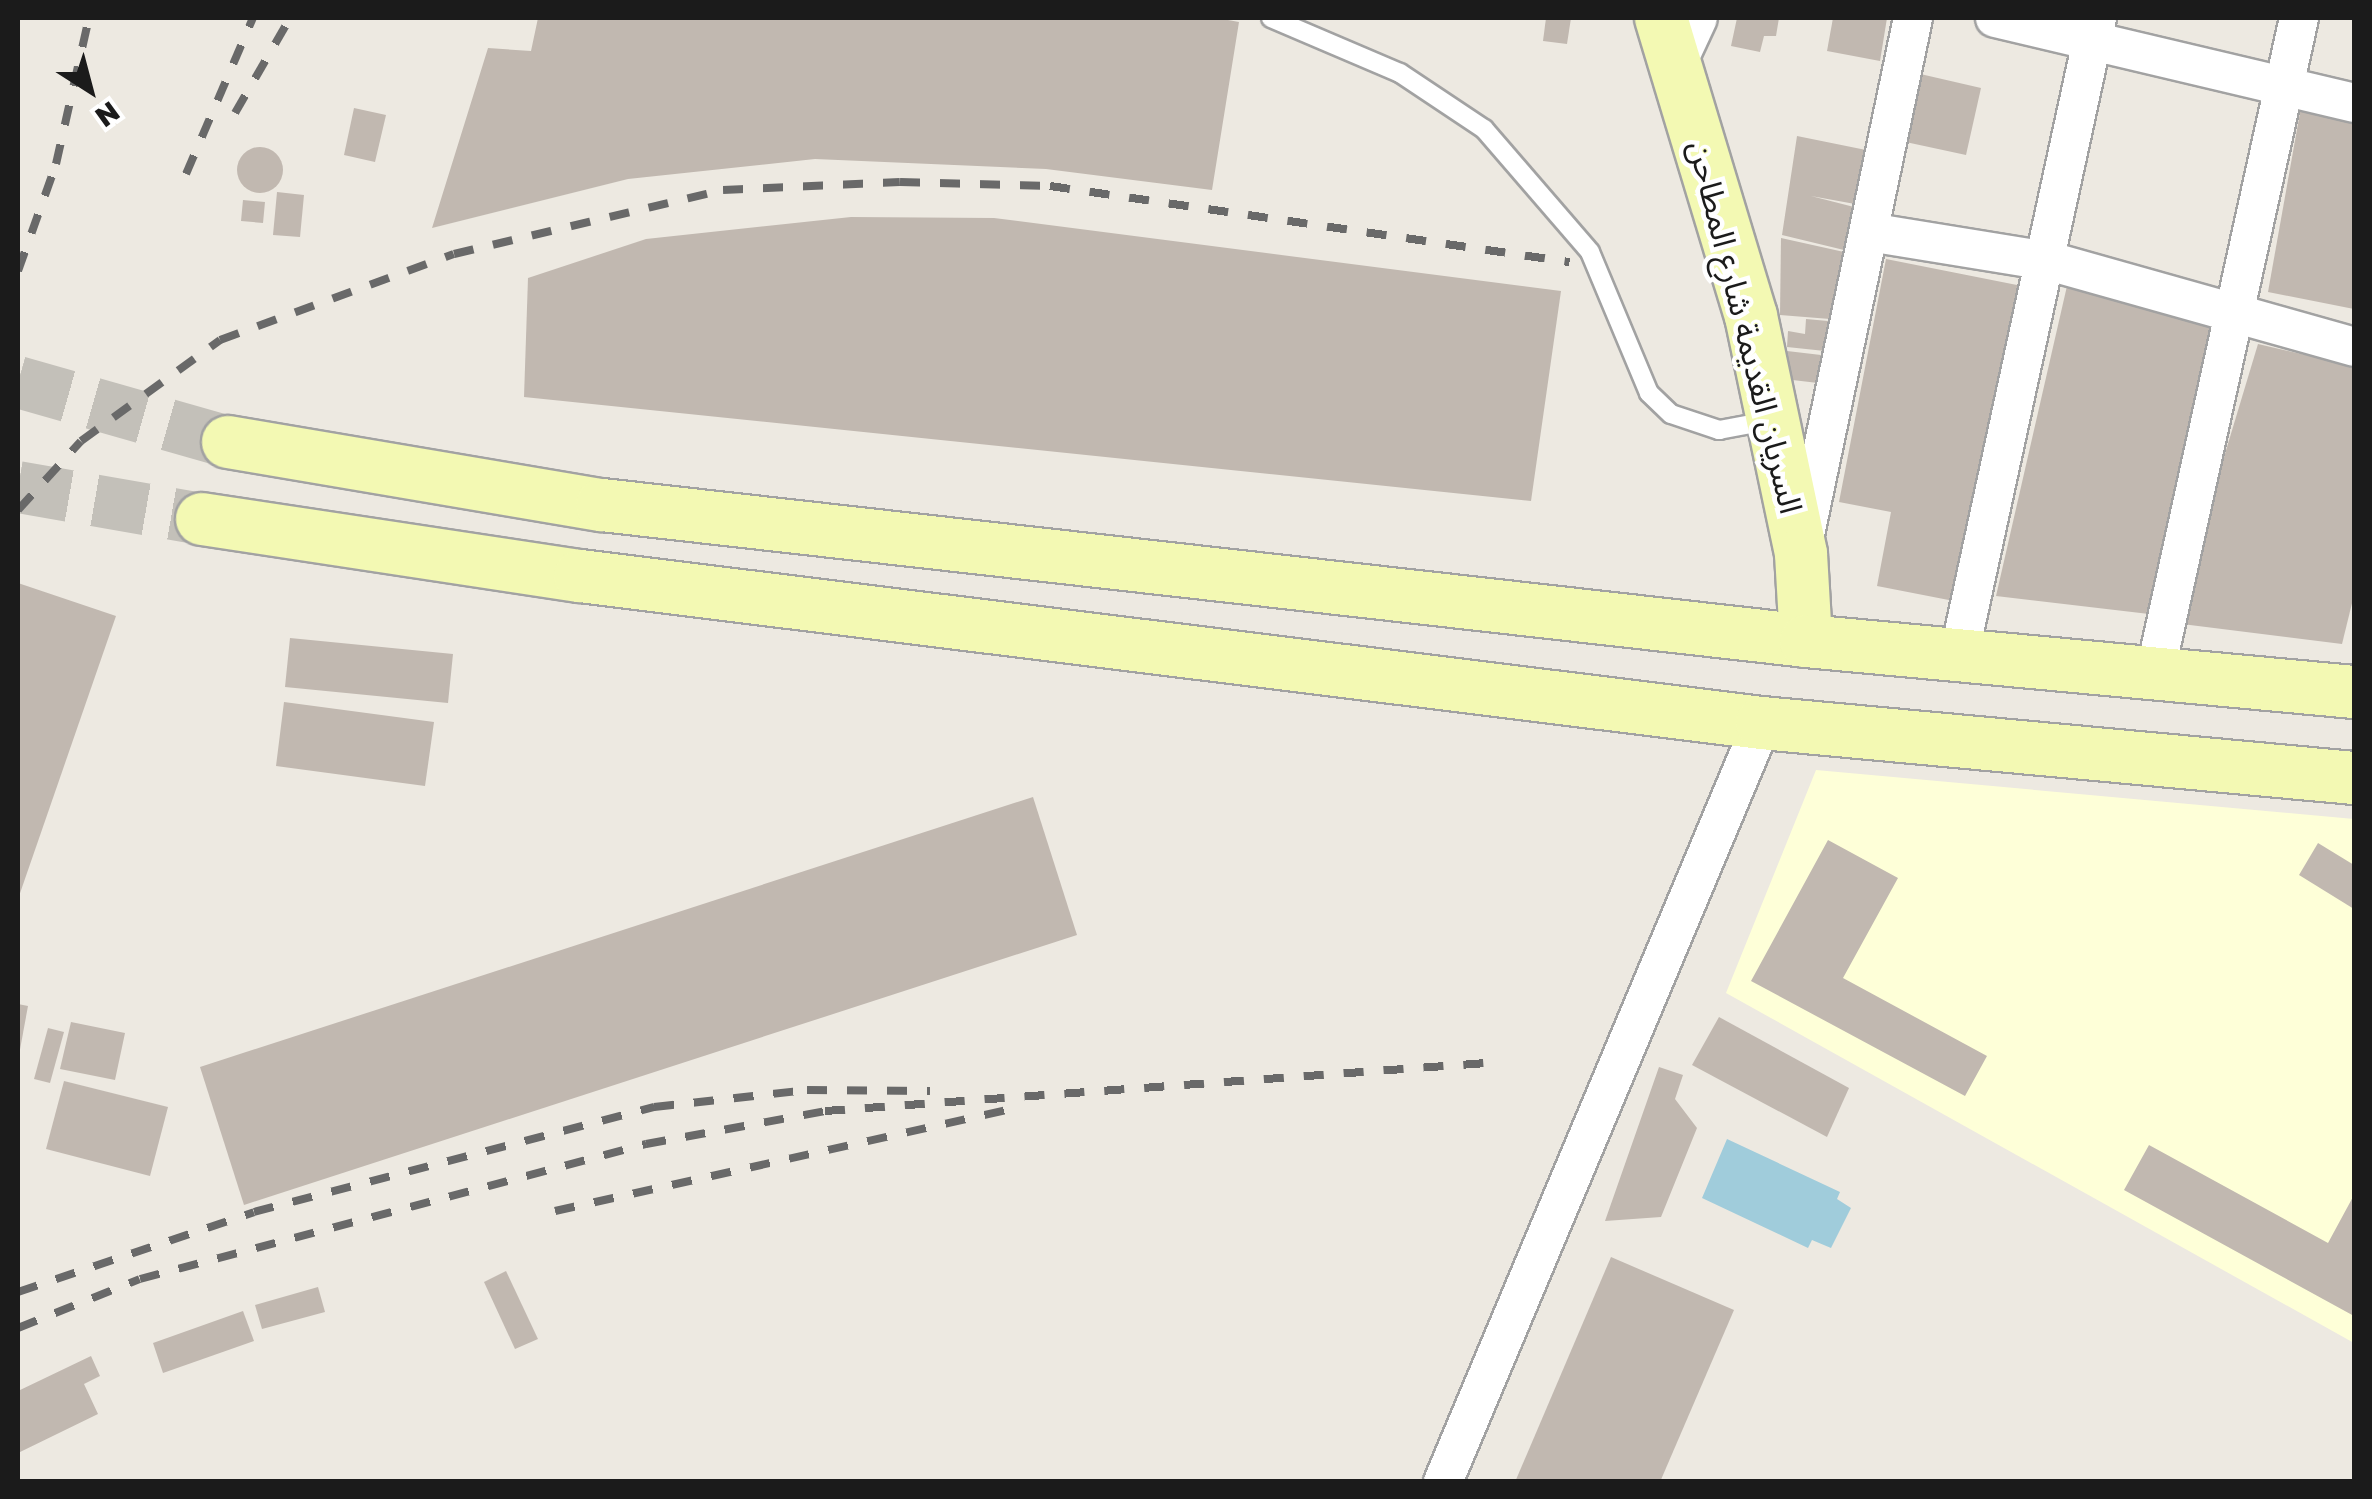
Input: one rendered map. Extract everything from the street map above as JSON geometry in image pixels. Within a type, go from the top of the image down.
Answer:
[{"type":"main road","name":"السريان القديمة شارع المطاحن","points":[[1679,32],[1773,420],[1801,554],[1806,642]]},
{"type":"main road","points":[[228,442],[602,505],[1806,642],[2354,692]]},
{"type":"main road","points":[[202,519],[580,576],[1762,723],[2354,778]]},
{"type":"street","points":[[1801,554],[1914,18]]},
{"type":"street","points":[[1995,18],[2095,30],[2354,103]]},
{"type":"street","points":[[2156,673],[2300,18]]},
{"type":"street","points":[[1959,655],[2049,262],[2095,30]]},
{"type":"street","points":[[1869,232],[2049,262],[2354,347]]},
{"type":"street","points":[[1444,1482],[1762,723]]},
{"type":"lane","points":[[1271,18],[1400,73],[1484,129],[1590,252],[1648,393],[1671,414],[1718,430],[1773,420]]},
{"type":"shaded area","points":[[1816,770],[2354,819],[2354,1343],[1726,993]]},
{"type":"water","points":[[1727,1139],[1840,1192],[1837,1199],[1851,1208],[1831,1248],[1812,1240],[1808,1248],[1702,1198]]},
{"type":"building","points":[[538,18],[1217,18],[1239,22],[1212,190],[1046,169],[815,159],[628,179],[432,228],[488,48],[531,51]]},
{"type":"building","points":[[1546,18],[1571,18],[1567,44],[1543,41]]},
{"type":"building","points":[[1737,18],[1779,18],[1776,36],[1764,36],[1760,52],[1731,46]]},
{"type":"building","points":[[1833,18],[1887,18],[1880,61],[1827,51]]},
{"type":"building","points":[[1916,73],[1981,88],[1966,155],[1901,141]]},
{"type":"building","points":[[2301,107],[2354,118],[2354,309],[2268,292]]},
{"type":"building","points":[[354,108],[386,115],[375,162],[344,155]]},
{"type":"building","points":[[1797,136],[1866,150],[1855,204],[1811,196],[1854,207],[1844,250],[1782,235]]},
{"type":"building","points":[[260,147],[276,154],[283,170],[276,186],[260,193],[244,186],[237,170],[244,154]]},
{"type":"building","points":[[277,192],[304,195],[300,237],[273,235]]},
{"type":"building","points":[[243,200],[265,202],[263,223],[241,221]]},
{"type":"building","points":[[851,217],[994,218],[1561,291],[1531,501],[524,397],[528,278],[646,239]]},
{"type":"building","points":[[1781,238],[1844,252],[1830,319],[1780,315]]},
{"type":"building","points":[[1886,259],[2022,286],[1959,602],[1877,586],[1891,512],[1839,502]]},
{"type":"building","points":[[2067,286],[2225,328],[2149,614],[1996,596]]},
{"type":"building","points":[[1806,319],[1828,321],[1825,351],[1787,347],[1788,331],[1805,334]]},
{"type":"building","points":[[2258,344],[2354,366],[2354,595],[2342,644],[2174,623]]},
{"type":"building","points":[[1787,351],[1821,355],[1818,383],[1784,379]]},
{"type":"building","points":[[18,583],[116,616],[18,899]]},
{"type":"building","points":[[290,638],[453,654],[448,703],[285,687]]},
{"type":"building","points":[[284,702],[434,722],[425,786],[276,766]]},
{"type":"building","points":[[1033,797],[1077,935],[244,1205],[200,1067]]},
{"type":"building","points":[[1828,840],[1898,878],[1843,978],[1987,1056],[1965,1096],[1751,981]]},
{"type":"building","points":[[2318,843],[2354,865],[2354,909],[2299,875]]},
{"type":"building","points":[[18,1004],[28,1006],[19,1055],[18,1055]]},
{"type":"building","points":[[1719,1017],[1849,1088],[1827,1137],[1692,1065]]},
{"type":"building","points":[[71,1022],[125,1033],[115,1080],[60,1069]]},
{"type":"building","points":[[48,1028],[64,1032],[50,1083],[34,1079]]},
{"type":"building","points":[[1659,1067],[1683,1075],[1675,1099],[1697,1128],[1661,1217],[1605,1221]]},
{"type":"building","points":[[64,1081],[168,1107],[150,1176],[46,1149]]},
{"type":"building","points":[[2149,1145],[2328,1243],[2354,1195],[2354,1316],[2124,1190]]},
{"type":"building","points":[[1611,1257],[1734,1310],[1660,1482],[1515,1482]]},
{"type":"building","points":[[506,1271],[538,1339],[515,1349],[484,1282]]},
{"type":"building","points":[[318,1287],[325,1312],[262,1329],[255,1305]]},
{"type":"building","points":[[243,1311],[254,1341],[163,1373],[153,1343]]},
{"type":"building","points":[[91,1356],[100,1376],[84,1384],[98,1414],[18,1453],[18,1391]]},
{"type":"tunnel","points":[[18,382],[228,442]]},
{"type":"tunnel","points":[[18,487],[202,519]]},
{"type":"railway","points":[[18,271],[56,164],[89,18]]},
{"type":"railway","points":[[186,174],[253,18]]},
{"type":"railway","points":[[235,113],[290,18]]},
{"type":"railway","points":[[18,510],[81,441],[220,340],[454,254],[723,190],[900,182],[1050,186],[1569,262]]},
{"type":"railway","points":[[18,1328],[140,1279],[646,1144],[825,1111],[1487,1063]]},
{"type":"railway","points":[[18,1292],[254,1212],[654,1107],[807,1090],[930,1091]]},
{"type":"railway","points":[[555,1211],[1012,1109]]}]
